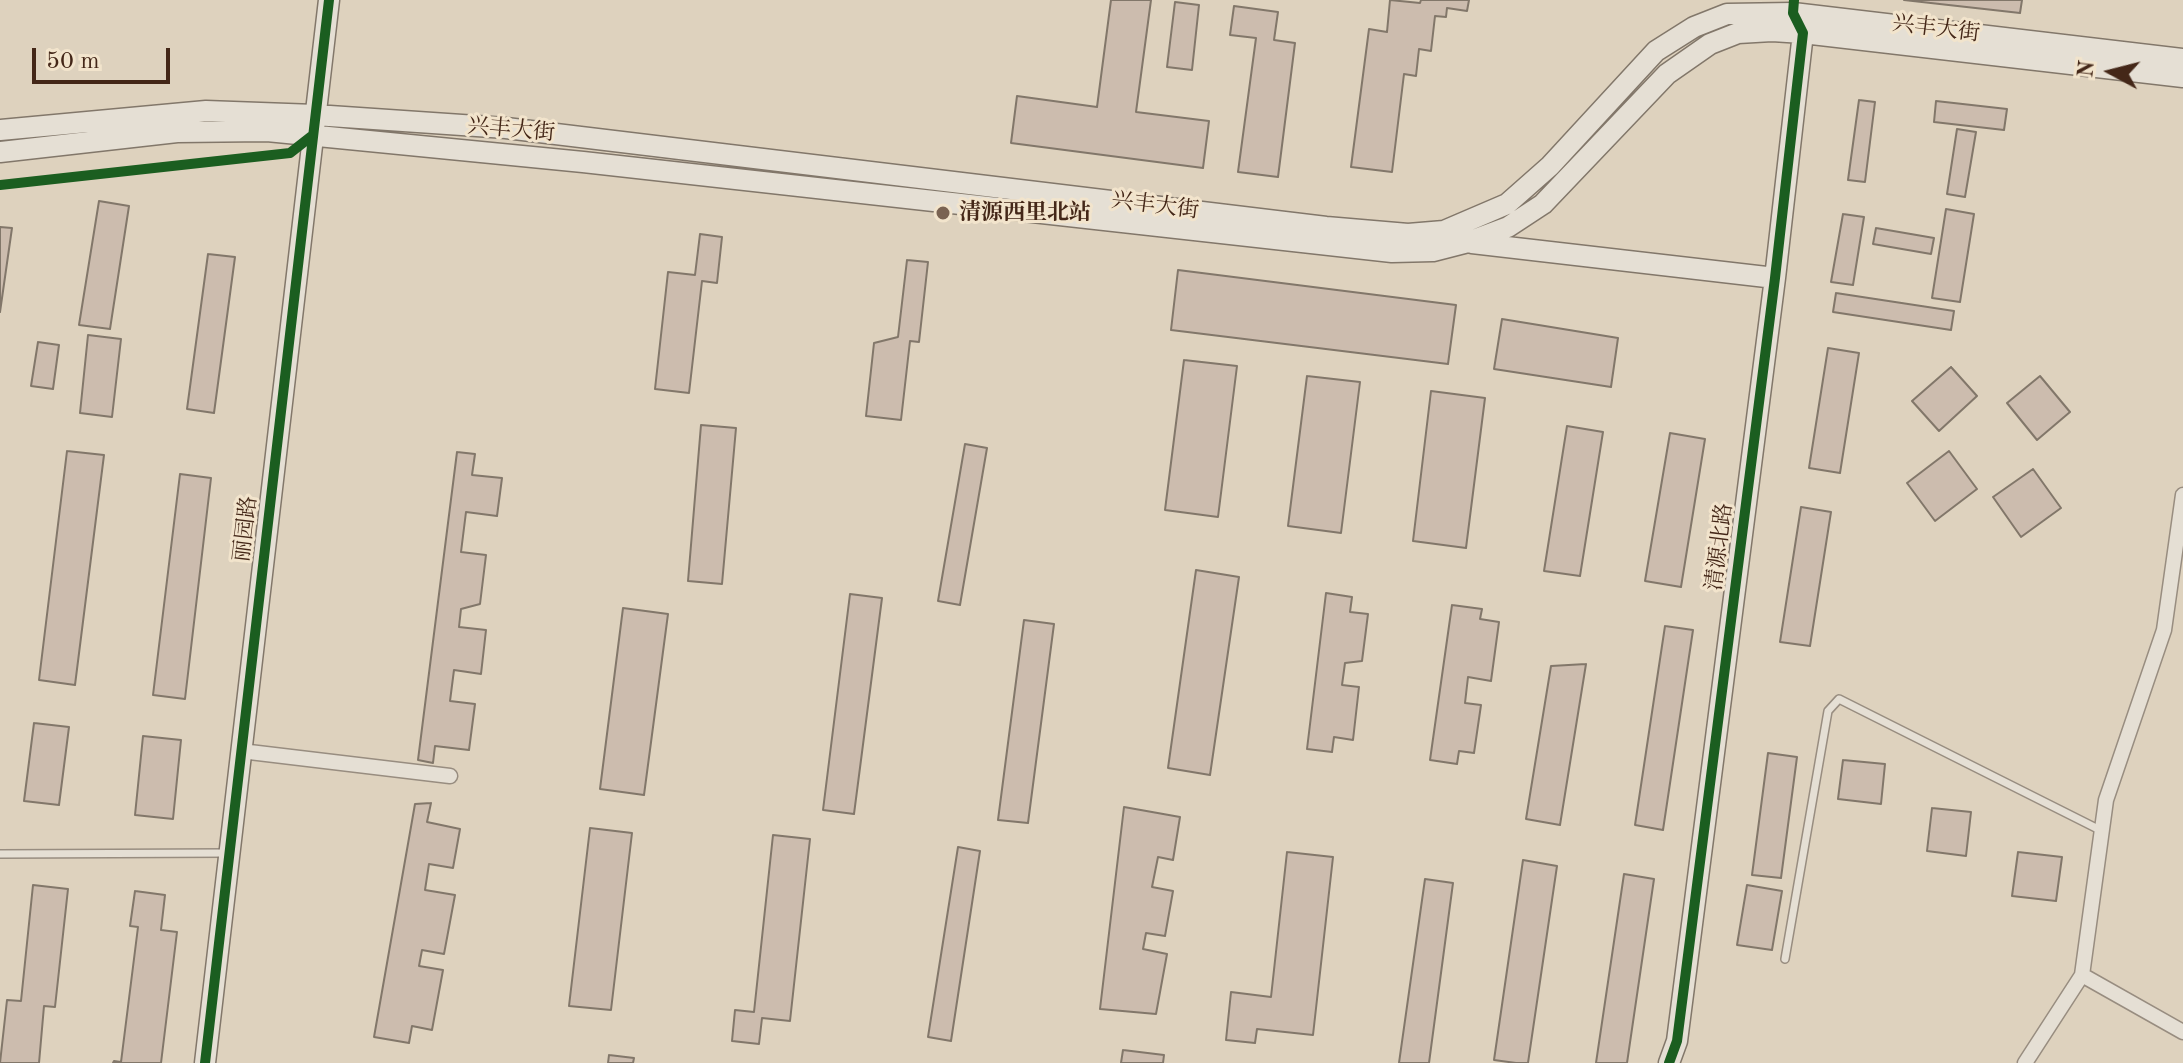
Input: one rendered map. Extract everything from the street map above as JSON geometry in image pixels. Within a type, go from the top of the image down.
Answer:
[{"type":"main road","name":"丽园路","points":[[205,1063],[329,0]]},
{"type":"main road","name":"兴丰大街","points":[[0,152],[177,132],[267,131],[314,125],[506,128],[1326,227],[1408,234],[1444,231],[1507,204],[1550,166],[1656,51],[1694,27],[1727,14],[1794,6],[2183,59]]},
{"type":"main road","name":"兴丰大街","points":[[0,130],[206,111],[583,162],[1392,252],[1433,251],[1508,227],[1543,204],[1667,74],[1710,44],[1738,33],[1803,33],[2183,77]]},
{"type":"main road","name":"清源北路","points":[[1669,1063],[1677,1041],[1775,278],[1803,33]]},
{"type":"main road","points":[[1468,242],[1775,278]]},
{"type":"street","points":[[1794,6],[1803,33]]},
{"type":"street","points":[[2025,1063],[2082,975],[2106,800],[2164,630],[2183,495]]},
{"type":"street","points":[[241,751],[450,776]]},
{"type":"street","points":[[2082,975],[2183,1032]]},
{"type":"lane","points":[[1785,959],[1828,711],[1839,699],[2102,831]]},
{"type":"lane","points":[[0,854],[229,853]]},
{"type":"building","points":[[1111,0],[1151,0],[1136,112],[1209,121],[1203,168],[1011,143],[1017,96],[1097,107]]},
{"type":"building","points":[[1390,0],[1420,3],[1421,0],[1469,0],[1467,11],[1447,8],[1446,17],[1435,16],[1431,51],[1419,49],[1416,76],[1404,74],[1392,172],[1351,167],[1369,29],[1387,32]]},
{"type":"building","points":[[1904,0],[2022,0],[2020,13]]},
{"type":"building","points":[[1175,2],[1199,5],[1192,70],[1167,67]]},
{"type":"building","points":[[1234,6],[1278,12],[1274,40],[1295,43],[1278,177],[1238,172],[1256,38],[1230,35]]},
{"type":"building","points":[[1859,100],[1875,102],[1865,182],[1848,180]]},
{"type":"building","points":[[1936,101],[2007,109],[2004,130],[1934,122]]},
{"type":"building","points":[[1957,129],[1976,132],[1965,197],[1947,194]]},
{"type":"building","points":[[99,201],[129,206],[110,329],[79,325]]},
{"type":"building","points":[[1946,209],[1974,214],[1960,302],[1932,298]]},
{"type":"building","points":[[1843,214],[1864,217],[1853,285],[1831,282]]},
{"type":"building","points":[[0,227],[12,228],[0,312]]},
{"type":"building","points":[[1876,228],[1934,238],[1931,254],[1873,244]]},
{"type":"building","points":[[700,234],[722,237],[717,283],[702,281],[689,393],[655,389],[668,272],[695,275]]},
{"type":"building","points":[[208,254],[235,257],[214,413],[187,409]]},
{"type":"building","points":[[907,260],[928,262],[919,342],[910,341],[901,420],[866,416],[874,343],[898,337]]},
{"type":"building","points":[[1178,270],[1456,305],[1448,364],[1171,330]]},
{"type":"building","points":[[1836,293],[1954,311],[1951,330],[1833,312]]},
{"type":"building","points":[[1502,319],[1618,338],[1611,387],[1494,369]]},
{"type":"building","points":[[88,335],[121,339],[112,417],[80,413]]},
{"type":"building","points":[[38,342],[59,345],[53,389],[31,386]]},
{"type":"building","points":[[1828,348],[1859,353],[1840,473],[1809,468]]},
{"type":"building","points":[[1184,360],[1237,366],[1218,517],[1165,510]]},
{"type":"building","points":[[1951,367],[1977,396],[1939,431],[1912,401]]},
{"type":"building","points":[[1307,376],[1360,382],[1341,533],[1288,526]]},
{"type":"building","points":[[2040,376],[2070,412],[2037,440],[2007,403]]},
{"type":"building","points":[[1431,391],[1485,398],[1466,548],[1413,541]]},
{"type":"building","points":[[701,425],[736,428],[722,584],[688,581]]},
{"type":"building","points":[[1567,426],[1603,432],[1580,576],[1544,571]]},
{"type":"building","points":[[1670,433],[1705,439],[1681,587],[1645,581]]},
{"type":"building","points":[[965,444],[987,448],[960,605],[938,601]]},
{"type":"building","points":[[67,451],[104,455],[75,685],[39,680]]},
{"type":"building","points":[[1949,451],[1977,489],[1935,521],[1907,483]]},
{"type":"building","points":[[457,452],[475,454],[472,475],[502,478],[497,516],[466,512],[461,552],[486,555],[480,604],[461,609],[459,627],[486,630],[481,674],[454,670],[450,701],[475,704],[469,750],[435,746],[433,763],[418,760]]},
{"type":"building","points":[[2033,469],[2061,508],[2021,537],[1993,497]]},
{"type":"building","points":[[180,474],[211,478],[185,699],[153,695]]},
{"type":"building","points":[[1801,507],[1831,512],[1810,646],[1780,642]]},
{"type":"building","points":[[1196,570],[1239,577],[1210,775],[1168,768]]},
{"type":"building","points":[[1326,593],[1352,597],[1350,612],[1368,614],[1362,661],[1345,663],[1342,685],[1359,687],[1353,740],[1334,737],[1332,752],[1307,749]]},
{"type":"building","points":[[850,594],[882,598],[854,814],[823,810]]},
{"type":"building","points":[[1452,605],[1482,609],[1480,619],[1499,622],[1491,681],[1468,677],[1465,703],[1481,705],[1474,753],[1459,751],[1457,764],[1430,760]]},
{"type":"building","points":[[623,608],[668,614],[644,795],[600,789]]},
{"type":"building","points":[[1024,620],[1054,624],[1028,823],[998,820]]},
{"type":"building","points":[[1665,626],[1693,630],[1663,830],[1635,825]]},
{"type":"building","points":[[1586,664],[1560,825],[1526,819],[1551,666]]},
{"type":"building","points":[[34,723],[69,727],[59,805],[24,801]]},
{"type":"building","points":[[143,736],[181,740],[173,819],[135,815]]},
{"type":"building","points":[[1768,753],[1797,757],[1781,878],[1752,875]]},
{"type":"building","points":[[1843,760],[1885,764],[1881,804],[1838,799]]},
{"type":"building","points":[[431,803],[427,822],[460,829],[453,868],[429,864],[425,890],[455,895],[444,954],[422,950],[419,966],[443,970],[432,1030],[412,1026],[409,1043],[374,1037],[415,804]]},
{"type":"building","points":[[1124,807],[1180,817],[1173,860],[1158,857],[1152,887],[1173,891],[1165,936],[1146,933],[1143,949],[1167,954],[1156,1014],[1100,1009]]},
{"type":"building","points":[[1932,808],[1971,812],[1966,856],[1927,851]]},
{"type":"building","points":[[590,828],[632,833],[611,1010],[569,1006]]},
{"type":"building","points":[[773,835],[810,839],[790,1021],[762,1018],[759,1044],[732,1041],[735,1010],[754,1012]]},
{"type":"building","points":[[958,847],[980,851],[951,1041],[928,1037]]},
{"type":"building","points":[[1287,852],[1333,857],[1313,1035],[1257,1029],[1255,1043],[1226,1040],[1231,992],[1271,997]]},
{"type":"building","points":[[2018,852],[2062,857],[2056,901],[2012,896]]},
{"type":"building","points":[[1523,860],[1557,866],[1528,1063],[1516,1063],[1494,1060]]},
{"type":"building","points":[[1624,874],[1654,879],[1627,1063],[1596,1063]]},
{"type":"building","points":[[1425,879],[1453,883],[1429,1063],[1399,1063]]},
{"type":"building","points":[[33,885],[68,889],[55,1007],[44,1006],[39,1063],[0,1063],[7,1000],[21,1001]]},
{"type":"building","points":[[1747,885],[1782,891],[1772,950],[1737,945]]},
{"type":"building","points":[[135,891],[165,895],[161,930],[177,932],[161,1063],[113,1063],[121,1062],[138,927],[130,926]]},
{"type":"building","points":[[1123,1050],[1164,1055],[1163,1063],[1121,1063]]},
{"type":"building","points":[[609,1055],[634,1058],[633,1063],[608,1063]]},
{"type":"cycle path","points":[[205,1063],[329,0]]},
{"type":"cycle path","points":[[1669,1063],[1677,1041],[1775,278],[1803,33],[1793,13],[1794,0]]},
{"type":"cycle path","points":[[0,185],[290,153],[313,135]]},
{"type":"place","name":"清源西里北站","points":[[943,213]]}]
